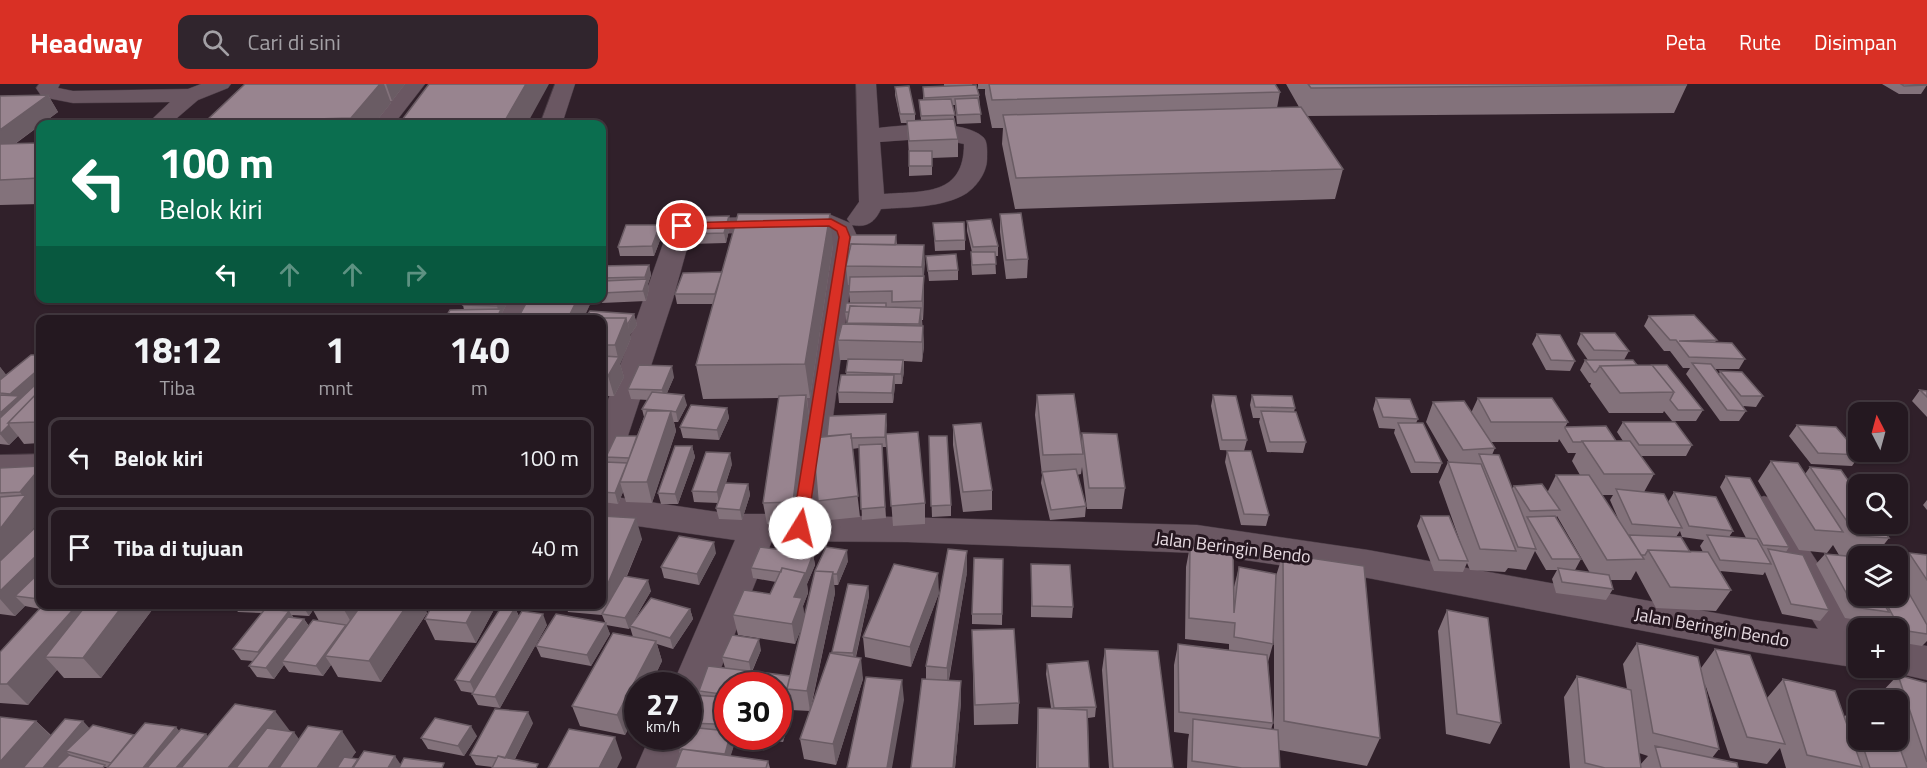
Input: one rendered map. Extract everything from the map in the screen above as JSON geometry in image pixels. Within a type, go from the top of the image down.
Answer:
[{"type":"street","points":[[50,84],[46,88],[49,93],[73,97],[190,95],[221,84]]},
{"type":"street","points":[[386,120],[415,84]]},
{"type":"street","points":[[552,120],[566,84]]},
{"type":"street","points":[[839,227],[854,223],[866,214],[872,202],[866,84]]},
{"type":"street","points":[[162,120],[190,95]]},
{"type":"street","points":[[868,136],[936,132],[962,134],[975,141],[978,156],[966,184],[946,195],[872,202]]},
{"type":"street","points":[[606,451],[659,299],[680,227],[831,222],[839,227],[844,237],[800,528]]},
{"type":"street","points":[[0,467],[36,466]]},
{"type":"street","points":[[1761,503],[1848,639]]},
{"type":"street","name":"Jalan Beringin Bendo","points":[[606,509],[731,527],[907,528],[1197,539],[1368,564],[1754,636],[1848,649]]},
{"type":"street","points":[[699,672],[759,528]]},
{"type":"street","points":[[1908,660],[1927,663]]},
{"type":"street","points":[[659,768],[666,750]]},
{"type":"building","points":[[245,84],[380,84],[351,118],[207,120]]},
{"type":"building","points":[[429,84],[526,84],[505,120],[402,120]]},
{"type":"building","points":[[989,84],[1275,84],[1280,92],[992,100]]},
{"type":"building","points":[[1308,84],[1685,84],[1687,85],[1311,88]]},
{"type":"building","points":[[1901,84],[1925,84],[1927,85],[1904,86]]},
{"type":"building","points":[[976,85],[979,95],[924,98],[923,87]]},
{"type":"building","points":[[909,86],[915,114],[900,114],[895,87]]},
{"type":"building","points":[[48,95],[0,130],[0,96]]},
{"type":"building","points":[[978,98],[981,114],[957,115],[955,99]]},
{"type":"building","points":[[951,99],[955,115],[921,116],[919,100]]},
{"type":"building","points":[[1301,107],[1343,169],[1016,178],[1003,115]]},
{"type":"building","points":[[954,119],[958,139],[909,141],[907,121]]},
{"type":"building","points":[[36,143],[36,178],[0,180],[0,144]]},
{"type":"building","points":[[909,151],[932,151],[932,166],[909,166]]},
{"type":"building","points":[[1021,213],[1028,259],[1006,260],[1000,214]]},
{"type":"building","points":[[738,214],[830,214],[805,364],[696,365]]},
{"type":"building","points":[[729,216],[724,233],[688,234],[692,217]]},
{"type":"building","points":[[991,219],[998,246],[973,247],[967,221]]},
{"type":"building","points":[[964,222],[965,240],[935,241],[933,223]]},
{"type":"building","points":[[626,225],[660,225],[652,246],[618,247]]},
{"type":"building","points":[[851,235],[896,235],[895,245],[851,244],[848,249]]},
{"type":"building","points":[[851,244],[924,245],[922,267],[846,266]]},
{"type":"building","points":[[971,252],[995,252],[996,264],[972,265]]},
{"type":"building","points":[[956,254],[958,270],[928,271],[926,256]]},
{"type":"building","points":[[649,265],[645,277],[606,278],[606,266]]},
{"type":"building","points":[[722,272],[715,294],[675,294],[683,273]]},
{"type":"building","points":[[924,276],[922,301],[892,302],[892,291],[849,292],[850,277]]},
{"type":"building","points":[[647,279],[643,291],[606,293],[606,281]]},
{"type":"building","points":[[464,303],[498,303],[497,306],[463,305]]},
{"type":"building","points":[[526,303],[576,303],[570,315],[520,315]]},
{"type":"building","points":[[846,303],[886,303],[886,307],[850,306],[849,312],[845,312]]},
{"type":"building","points":[[850,306],[921,308],[919,324],[847,323]]},
{"type":"building","points":[[501,309],[498,315],[447,315],[450,310]]},
{"type":"building","points":[[590,311],[634,314],[627,325],[626,318],[587,315]]},
{"type":"building","points":[[1694,315],[1717,340],[1679,341],[1732,343],[1745,359],[1689,357],[1676,340],[1670,340],[1649,316]]},
{"type":"building","points":[[606,318],[626,318],[615,345],[606,345]]},
{"type":"building","points":[[842,324],[923,326],[922,342],[838,340]]},
{"type":"building","points":[[1581,333],[1615,333],[1629,351],[1594,350]]},
{"type":"building","points":[[1537,334],[1560,335],[1575,361],[1551,360]]},
{"type":"building","points":[[31,355],[36,355],[36,371],[10,394],[0,393],[0,380]]},
{"type":"building","points":[[606,356],[619,357],[606,376]]},
{"type":"building","points":[[848,359],[903,360],[901,374],[846,372]]},
{"type":"building","points":[[1585,360],[1633,360],[1637,365],[1600,366],[1594,372]]},
{"type":"building","points":[[1692,363],[1711,364],[1746,411],[1727,410]]},
{"type":"building","points":[[639,365],[672,366],[662,390],[628,389]]},
{"type":"building","points":[[1652,365],[1674,392],[1620,393],[1600,366]]},
{"type":"building","points":[[1652,365],[1667,365],[1703,410],[1678,410],[1670,400],[1674,392]]},
{"type":"building","points":[[1720,371],[1742,372],[1763,396],[1741,396]]},
{"type":"building","points":[[841,375],[894,375],[892,393],[838,392]]},
{"type":"building","points":[[36,385],[36,394],[0,434],[0,418]]},
{"type":"building","points":[[652,392],[684,395],[676,412],[642,409]]},
{"type":"building","points":[[36,394],[36,422],[8,423]]},
{"type":"building","points":[[1074,394],[1083,454],[1043,455],[1037,395]]},
{"type":"building","points":[[0,395],[19,396],[0,413]]},
{"type":"building","points":[[806,395],[793,502],[763,503],[779,396]]},
{"type":"building","points":[[1213,395],[1236,396],[1247,440],[1222,440]]},
{"type":"building","points":[[1252,395],[1292,396],[1295,408],[1255,407]]},
{"type":"building","points":[[1376,398],[1410,399],[1418,419],[1383,417]]},
{"type":"building","points":[[1478,398],[1552,398],[1568,422],[1491,422]]},
{"type":"building","points":[[1464,401],[1495,448],[1463,450],[1433,402]]},
{"type":"building","points":[[691,405],[727,408],[717,430],[680,427]]},
{"type":"building","points":[[647,411],[671,411],[647,482],[620,482]]},
{"type":"building","points":[[1261,411],[1296,412],[1306,442],[1270,442]]},
{"type":"building","points":[[886,414],[885,437],[851,438],[851,434],[827,436],[829,416]]},
{"type":"building","points":[[1623,422],[1675,422],[1692,445],[1639,445]]},
{"type":"building","points":[[981,423],[992,490],[963,492],[953,425]]},
{"type":"building","points":[[1398,423],[1423,423],[1442,463],[1415,462]]},
{"type":"building","points":[[1797,425],[1836,427],[1848,441],[1848,454],[1818,453]]},
{"type":"building","points":[[1606,426],[1616,441],[1573,442],[1565,428],[1565,427]]},
{"type":"building","points":[[918,432],[925,503],[891,506],[886,434]]},
{"type":"building","points":[[1082,433],[1117,434],[1125,488],[1089,488]]},
{"type":"building","points":[[851,434],[858,496],[818,501],[813,438]]},
{"type":"building","points":[[616,436],[637,436],[629,458],[606,457]]},
{"type":"building","points":[[929,436],[947,436],[951,505],[931,506]]},
{"type":"building","points":[[1582,441],[1630,441],[1654,474],[1604,474]]},
{"type":"building","points":[[882,444],[885,507],[861,509],[859,445]]},
{"type":"building","points":[[675,446],[692,446],[675,494],[658,493]]},
{"type":"building","points":[[1227,451],[1251,451],[1269,515],[1244,514]]},
{"type":"building","points":[[706,452],[730,453],[717,492],[692,491]]},
{"type":"building","points":[[1479,454],[1499,455],[1536,549],[1518,547]]},
{"type":"building","points":[[1771,461],[1798,463],[1843,532],[1815,530]]},
{"type":"building","points":[[606,462],[627,463],[615,493],[606,492]]},
{"type":"building","points":[[1448,462],[1481,464],[1516,551],[1480,549]]},
{"type":"building","points":[[36,466],[36,473],[20,492],[0,493],[0,468]]},
{"type":"building","points":[[1810,467],[1841,470],[1848,480],[1848,523]]},
{"type":"building","points":[[1076,469],[1086,506],[1051,510],[1042,472]]},
{"type":"building","points":[[1556,475],[1589,475],[1644,559],[1607,560]]},
{"type":"building","points":[[1726,476],[1750,478],[1789,547],[1763,545]]},
{"type":"building","points":[[725,483],[748,484],[740,510],[716,508]]},
{"type":"building","points":[[1542,484],[1560,510],[1530,511],[1514,486]]},
{"type":"building","points":[[1616,489],[1664,494],[1682,528],[1632,524]]},
{"type":"building","points":[[1674,492],[1716,497],[1733,531],[1689,526]]},
{"type":"building","points":[[26,495],[0,529],[0,497]]},
{"type":"building","points":[[606,516],[636,518],[606,588]]},
{"type":"building","points":[[1421,516],[1449,516],[1468,561],[1439,560]]},
{"type":"building","points":[[1555,516],[1581,559],[1552,559],[1527,517]]},
{"type":"building","points":[[36,527],[36,556],[0,591],[0,561]]},
{"type":"building","points":[[1856,534],[1886,534],[1889,538],[1857,536]]},
{"type":"building","points":[[1629,535],[1681,537],[1690,552],[1648,550],[1645,555],[1641,555]]},
{"type":"building","points":[[1707,535],[1757,539],[1771,564],[1720,560]]},
{"type":"building","points":[[679,536],[714,542],[697,574],[661,567]]},
{"type":"building","points":[[1190,546],[1233,551],[1234,613],[1239,567],[1276,574],[1273,644],[1234,637],[1235,623],[1189,618]]},
{"type":"building","points":[[760,547],[813,554],[806,573],[782,568],[781,572],[751,568]]},
{"type":"building","points":[[826,547],[847,550],[837,574],[815,571]]},
{"type":"building","points":[[948,549],[967,551],[947,668],[926,666]]},
{"type":"building","points":[[1768,549],[1803,555],[1829,610],[1791,604]]},
{"type":"building","points":[[1648,550],[1708,552],[1731,590],[1670,587]]},
{"type":"building","points":[[1909,553],[1927,555],[1927,580]]},
{"type":"building","points":[[1283,554],[1364,566],[1380,738],[1284,721]]},
{"type":"building","points":[[1825,554],[1848,556],[1848,596]]},
{"type":"building","points":[[974,558],[1003,559],[1002,614],[972,614]]},
{"type":"building","points":[[894,564],[938,573],[910,647],[863,637]]},
{"type":"building","points":[[1031,564],[1070,565],[1073,607],[1032,606]]},
{"type":"building","points":[[782,568],[805,573],[794,597],[802,598],[792,624],[733,615],[744,590],[770,594]]},
{"type":"building","points":[[1558,568],[1609,575],[1613,589],[1562,582]]},
{"type":"building","points":[[815,571],[833,572],[807,691],[792,690],[791,672]]},
{"type":"building","points":[[36,576],[36,599],[15,596]]},
{"type":"building","points":[[624,576],[648,580],[625,618],[602,614]]},
{"type":"building","points":[[848,584],[868,586],[853,653],[832,652]]},
{"type":"building","points":[[1908,592],[1927,625],[1927,634],[1908,631],[1908,618],[1894,618],[1888,606],[1908,606]]},
{"type":"building","points":[[651,598],[690,609],[670,638],[630,626]]},
{"type":"building","points":[[1885,606],[1889,612],[1854,607]]},
{"type":"building","points":[[39,609],[74,609],[7,684],[0,684],[0,652]]},
{"type":"building","points":[[83,609],[120,609],[83,658],[45,657]]},
{"type":"building","points":[[265,609],[289,611],[258,652],[233,649]]},
{"type":"building","points":[[358,609],[405,609],[369,661],[325,656]]},
{"type":"building","points":[[430,609],[473,609],[466,623],[425,619]]},
{"type":"building","points":[[500,609],[514,609],[470,682],[455,680]]},
{"type":"building","points":[[1447,610],[1488,618],[1501,723],[1457,714]]},
{"type":"building","points":[[522,611],[543,614],[495,697],[472,694]]},
{"type":"building","points":[[556,614],[606,623],[587,655],[536,646]]},
{"type":"building","points":[[288,617],[304,619],[266,668],[249,666]]},
{"type":"building","points":[[313,620],[346,625],[316,666],[282,661]]},
{"type":"building","points":[[1014,629],[1019,703],[975,705],[972,630]]},
{"type":"building","points":[[613,633],[656,641],[640,672],[624,672],[624,702],[617,715],[572,706]]},
{"type":"building","points":[[732,635],[759,639],[749,662],[722,657]]},
{"type":"building","points":[[1637,643],[1698,657],[1719,749],[1653,733]]},
{"type":"building","points":[[1178,644],[1267,655],[1273,723],[1179,712]]},
{"type":"building","points":[[1105,649],[1158,651],[1173,768],[1113,768]]},
{"type":"building","points":[[1715,649],[1750,655],[1785,744],[1747,737]]},
{"type":"building","points":[[830,653],[861,658],[833,744],[800,739]]},
{"type":"building","points":[[1088,661],[1096,707],[1054,708],[1047,664]]},
{"type":"building","points":[[708,666],[757,672],[714,672],[714,693],[702,691],[702,683]]},
{"type":"building","points":[[1577,676],[1631,690],[1641,768],[1605,768],[1585,763]]},
{"type":"building","points":[[866,677],[902,680],[887,768],[847,768]]},
{"type":"building","points":[[1899,678],[1908,678],[1927,683],[1927,762],[1908,705],[1908,690],[1903,690]]},
{"type":"building","points":[[922,679],[961,681],[953,768],[911,768]]},
{"type":"building","points":[[1783,679],[1835,691],[1848,728],[1848,750],[1856,750],[1862,767],[1807,755]]},
{"type":"building","points":[[702,696],[714,696],[714,724],[702,724]]},
{"type":"building","points":[[235,704],[275,711],[228,768],[181,768]]},
{"type":"building","points":[[1038,708],[1087,710],[1089,768],[1038,768]]},
{"type":"building","points":[[495,709],[528,712],[505,758],[470,755]]},
{"type":"building","points":[[0,717],[36,721],[0,762]]},
{"type":"building","points":[[435,718],[471,726],[458,746],[421,738]]},
{"type":"building","points":[[65,719],[83,721],[43,768],[23,768]]},
{"type":"building","points":[[1193,719],[1278,730],[1280,768],[1242,768],[1192,761]]},
{"type":"building","points":[[145,723],[176,727],[143,768],[107,768]]},
{"type":"building","points":[[93,725],[134,735],[111,763],[66,751]]},
{"type":"building","points":[[308,726],[342,731],[317,768],[279,768]]},
{"type":"building","points":[[267,728],[294,732],[268,768],[236,768]]},
{"type":"building","points":[[702,728],[714,730],[714,750],[726,750],[725,754],[691,750],[702,750]]},
{"type":"building","points":[[181,729],[206,734],[176,768],[147,768]]},
{"type":"building","points":[[569,729],[615,737],[599,768],[548,768]]},
{"type":"building","points":[[1655,746],[1737,763],[1738,768],[1661,768]]},
{"type":"building","points":[[682,750],[768,761],[766,768],[675,768]]},
{"type":"building","points":[[1864,750],[1901,750],[1907,768],[1870,768]]},
{"type":"building","points":[[364,751],[395,756],[388,768],[353,768]]},
{"type":"building","points":[[69,755],[105,765],[103,768],[56,768]]},
{"type":"building","points":[[498,756],[538,764],[536,768],[492,768]]},
{"type":"building","points":[[344,757],[358,759],[352,768],[337,768]]},
{"type":"building","points":[[404,758],[444,763],[442,768],[399,768]]},
{"type":"route","points":[[682,226],[831,222],[842,230],[844,237],[800,528]]}]
